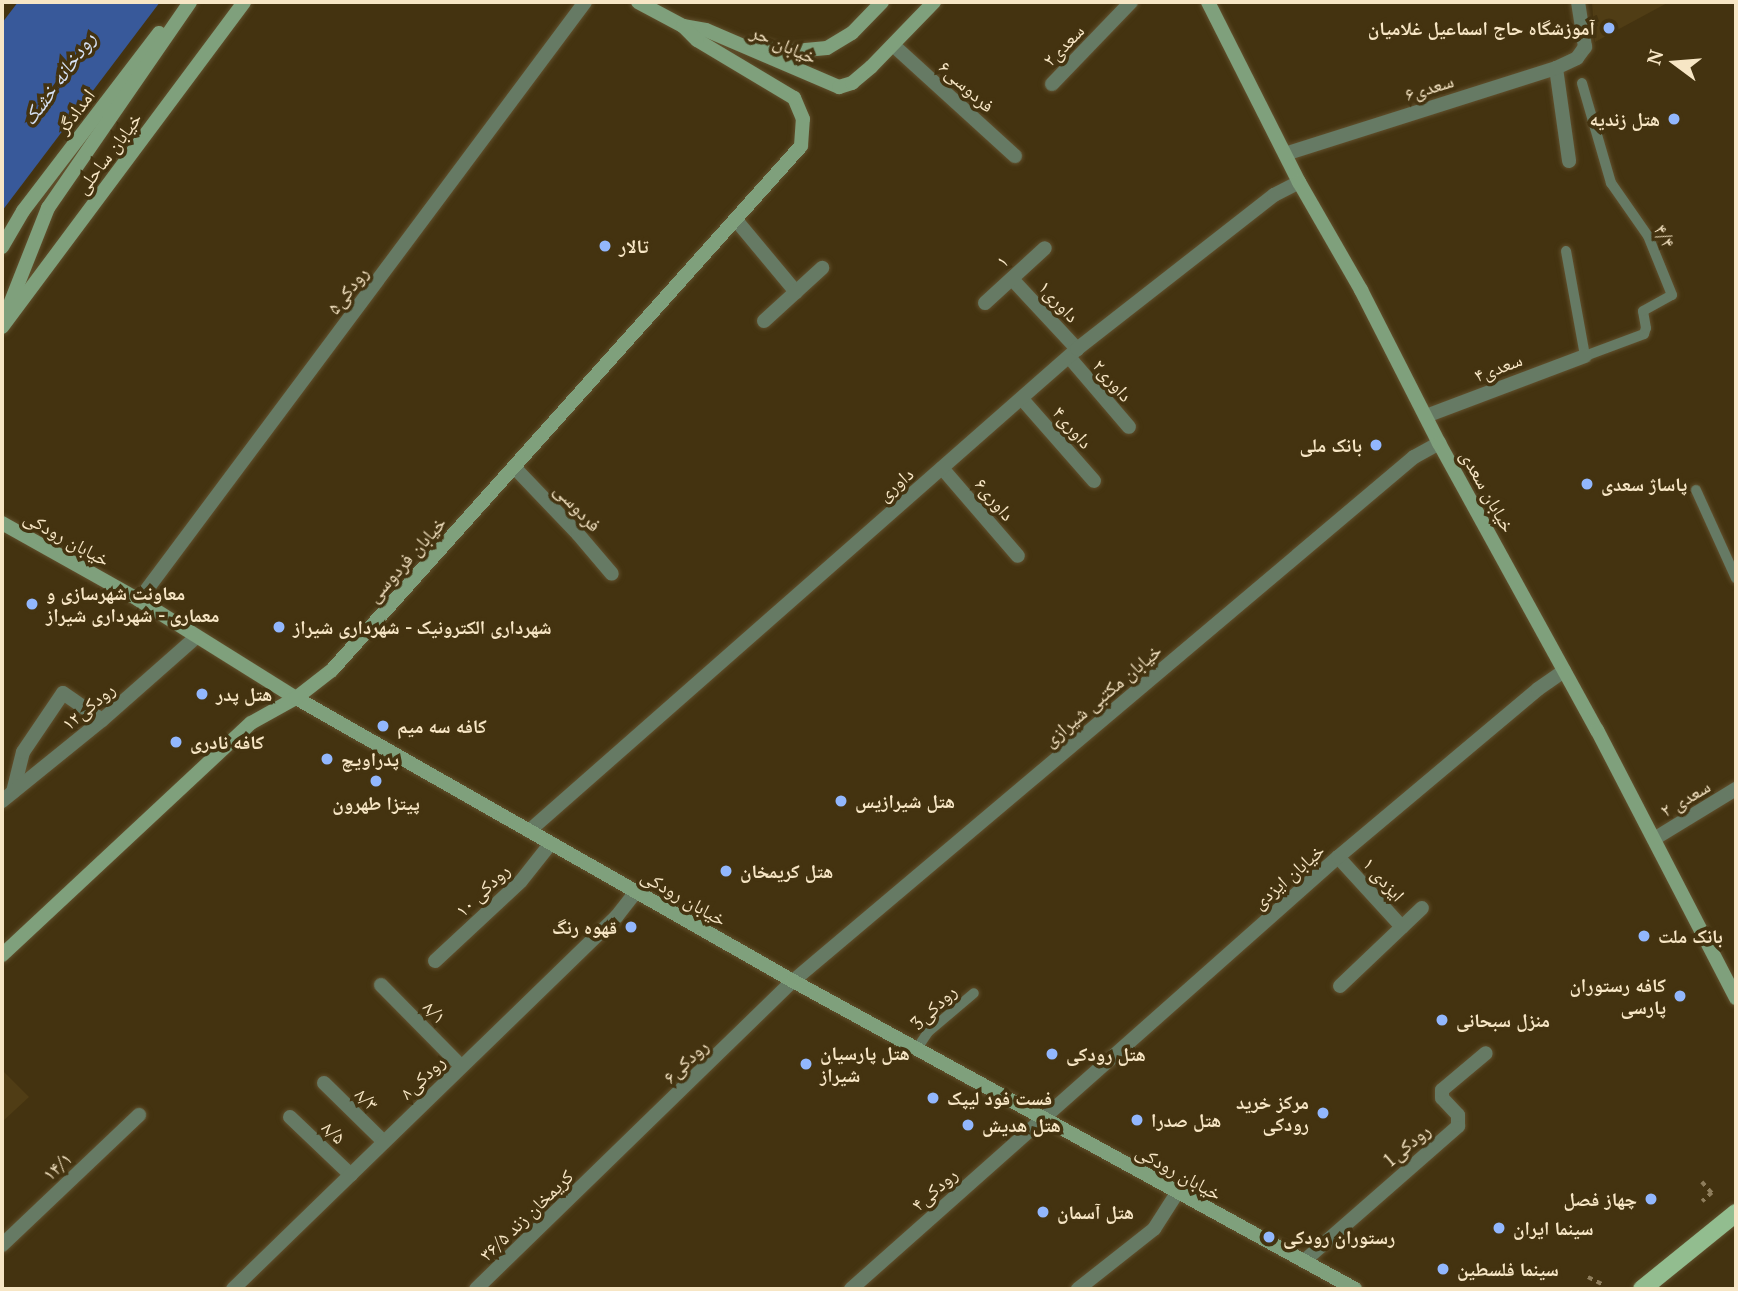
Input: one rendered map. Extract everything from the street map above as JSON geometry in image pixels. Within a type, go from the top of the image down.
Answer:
[{"type":"main road","points":[[1642,1289],[1736,1213]]},
{"type":"street","name":"امدادگر","points":[[2,247],[23,211],[184,2]]},
{"type":"street","points":[[2,326],[48,208],[190,2]]},
{"type":"street","name":"خیابان ساحلی","points":[[2,326],[244,2]]},
{"type":"street","name":"رودکی۵","points":[[139,600],[585,2]]},
{"type":"street","name":"خیابان حر","points":[[638,2],[683,26],[706,30],[839,88],[852,83],[893,45]]},
{"type":"street","points":[[706,30],[784,52],[827,48],[852,33],[882,2]]},
{"type":"street","points":[[893,45],[934,2]]},
{"type":"street","name":"سعدی۲","points":[[1052,84],[1131,2]]},
{"type":"street","name":"خیابان سعدی","points":[[1208,2],[1299,182],[1362,290],[1439,443],[1654,839],[1736,998]]},
{"type":"street","name":"سعدی۶","points":[[1285,154],[1556,68],[1582,54],[1585,47],[1578,2]]},
{"type":"street","name":"خیابان فردوسی","points":[[2,955],[251,723],[296,698],[332,670],[801,146],[803,119],[794,98],[697,40],[683,26]]},
{"type":"street","name":"فردوسی۶","points":[[893,45],[1015,156]]},
{"type":"street","points":[[1556,68],[1569,161]]},
{"type":"street","name":"داوری","points":[[529,831],[1073,353],[1274,195],[1299,182]]},
{"type":"street","points":[[736,220],[796,292]]},
{"type":"street","name":"۱","points":[[985,303],[1045,248]]},
{"type":"street","points":[[764,321],[822,268]]},
{"type":"street","name":"داوری۱","points":[[1012,279],[1073,353]]},
{"type":"street","name":"داوری۲","points":[[1073,353],[1129,427]]},
{"type":"street","name":"سعدی۴","points":[[1426,416],[1585,356]]},
{"type":"street","name":"داوری۴","points":[[1022,399],[1094,481]]},
{"type":"street","name":"خیابان مکتبی شیرازی","points":[[793,981],[1414,457],[1439,443]]},
{"type":"street","name":"فردوسی","points":[[514,467],[612,574]]},
{"type":"street","name":"داوری۶","points":[[943,468],[1018,556]]},
{"type":"street","name":"خیابان رودکی","points":[[2,523],[139,600],[296,698],[793,981],[918,1047],[1177,1193],[1355,1289]]},
{"type":"street","name":"رودکی۱۲","points":[[8,797],[102,720],[196,637]]},
{"type":"street","name":"خیابان ایزدی","points":[[1043,1117],[1338,857],[1538,689],[1564,671]]},
{"type":"street","points":[[8,797],[23,752],[63,694],[102,720]]},
{"type":"street","name":"سعدی ۲","points":[[1654,839],[1736,789]]},
{"type":"street","name":"رودکی ۱۰","points":[[435,961],[521,881],[551,843]]},
{"type":"street","name":"ایزدی ۱","points":[[1338,857],[1402,927]]},
{"type":"street","name":"رودکی۸","points":[[233,1289],[617,916],[636,892]]},
{"type":"street","points":[[1339,986],[1422,908]]},
{"type":"street","name":"رودکی۶","points":[[603,1168],[793,981]]},
{"type":"street","name":"۸/۱","points":[[381,985],[461,1066]]},
{"type":"street","name":"1رودکی","points":[[1304,1261],[1458,1126],[1458,1115],[1441,1095],[1486,1053]]},
{"type":"street","name":"۸/۳","points":[[324,1083],[384,1142]]},
{"type":"street","name":"۱۴/۱","points":[[2,1245],[139,1115]]},
{"type":"street","name":"۸/۵","points":[[290,1117],[351,1175]]},
{"type":"street","name":"رودکی۴","points":[[850,1289],[1043,1117]]},
{"type":"street","name":"کریمخان زند ۳۶/۵","points":[[476,1289],[603,1168]]},
{"type":"street","points":[[1078,1289],[1154,1229],[1177,1193]]},
{"type":"lane","name":"۴/۴","points":[[1582,82],[1611,183],[1648,236],[1672,293],[1669,298],[1643,311],[1646,328],[1644,334],[1585,356]]},
{"type":"lane","points":[[1566,251],[1585,356]]},
{"type":"lane","points":[[1696,491],[1732,559],[1736,578]]},
{"type":"lane","name":"3رودکی","points":[[918,1047],[928,1032],[974,993]]},
{"type":"path","points":[[1702,1182],[1712,1193],[1702,1202]]},
{"type":"path","points":[[1588,1277],[1604,1285]]},
{"type":"shaded area","name":"آموزشگاه حاج اسماعیل غلامیان","points":[[1592,2],[1669,2],[1595,42]]},
{"type":"shaded area","points":[[2,1070],[29,1097],[2,1122]]},
{"type":"water","name":"رودخانه خشک","points":[[18,2],[160,2],[2,211],[2,23]]},
{"type":"place","name":"آموزشگاه حاج اسماعیل غلامیان","points":[[1609,28]]},
{"type":"place","name":"هتل زندیه","points":[[1674,119]]},
{"type":"place","name":"تالار","points":[[605,246]]},
{"type":"place","name":"بانک ملی","points":[[1376,445]]},
{"type":"place","name":"پاساژ سعدی","points":[[1587,484]]},
{"type":"place","name":"معاونت شهرسازی و معماری - شهرداری شیراز","points":[[32,604]]},
{"type":"place","name":"شهرداری الکترونیک - شهرداری شیراز","points":[[279,627]]},
{"type":"place","name":"هتل پدر","points":[[202,694]]},
{"type":"place","name":"کافه سه میم","points":[[383,726]]},
{"type":"place","name":"کافه نادری","points":[[176,742]]},
{"type":"place","name":"پدراویچ","points":[[327,759]]},
{"type":"place","name":"پیتزا طهرون","points":[[376,781]]},
{"type":"place","name":"هتل شیرازیس","points":[[841,801]]},
{"type":"place","name":"هتل کریمخان","points":[[726,871]]},
{"type":"place","name":"قهوه رنگ","points":[[631,927]]},
{"type":"place","name":"بانک ملت","points":[[1644,936]]},
{"type":"place","name":"کافه رستوران پارسی","points":[[1680,996]]},
{"type":"place","name":"منزل سبحانی","points":[[1442,1020]]},
{"type":"place","name":"هتل رودکی","points":[[1052,1054]]},
{"type":"place","name":"هتل پارسیان شیراز","points":[[806,1064]]},
{"type":"place","name":"فست فود لیپک","points":[[933,1098]]},
{"type":"place","name":"مرکز خرید رودکی","points":[[1323,1113]]},
{"type":"place","name":"هتل صدرا","points":[[1137,1120]]},
{"type":"place","name":"هتل هدیش","points":[[968,1125]]},
{"type":"place","name":"چهاز فصل","points":[[1651,1199]]},
{"type":"place","name":"هتل آسمان","points":[[1043,1212]]},
{"type":"place","name":"سینما ایران","points":[[1499,1228]]},
{"type":"place","name":"رستوران رودکی","points":[[1269,1237]]},
{"type":"place","name":"سینما فلسطین","points":[[1443,1269]]}]
